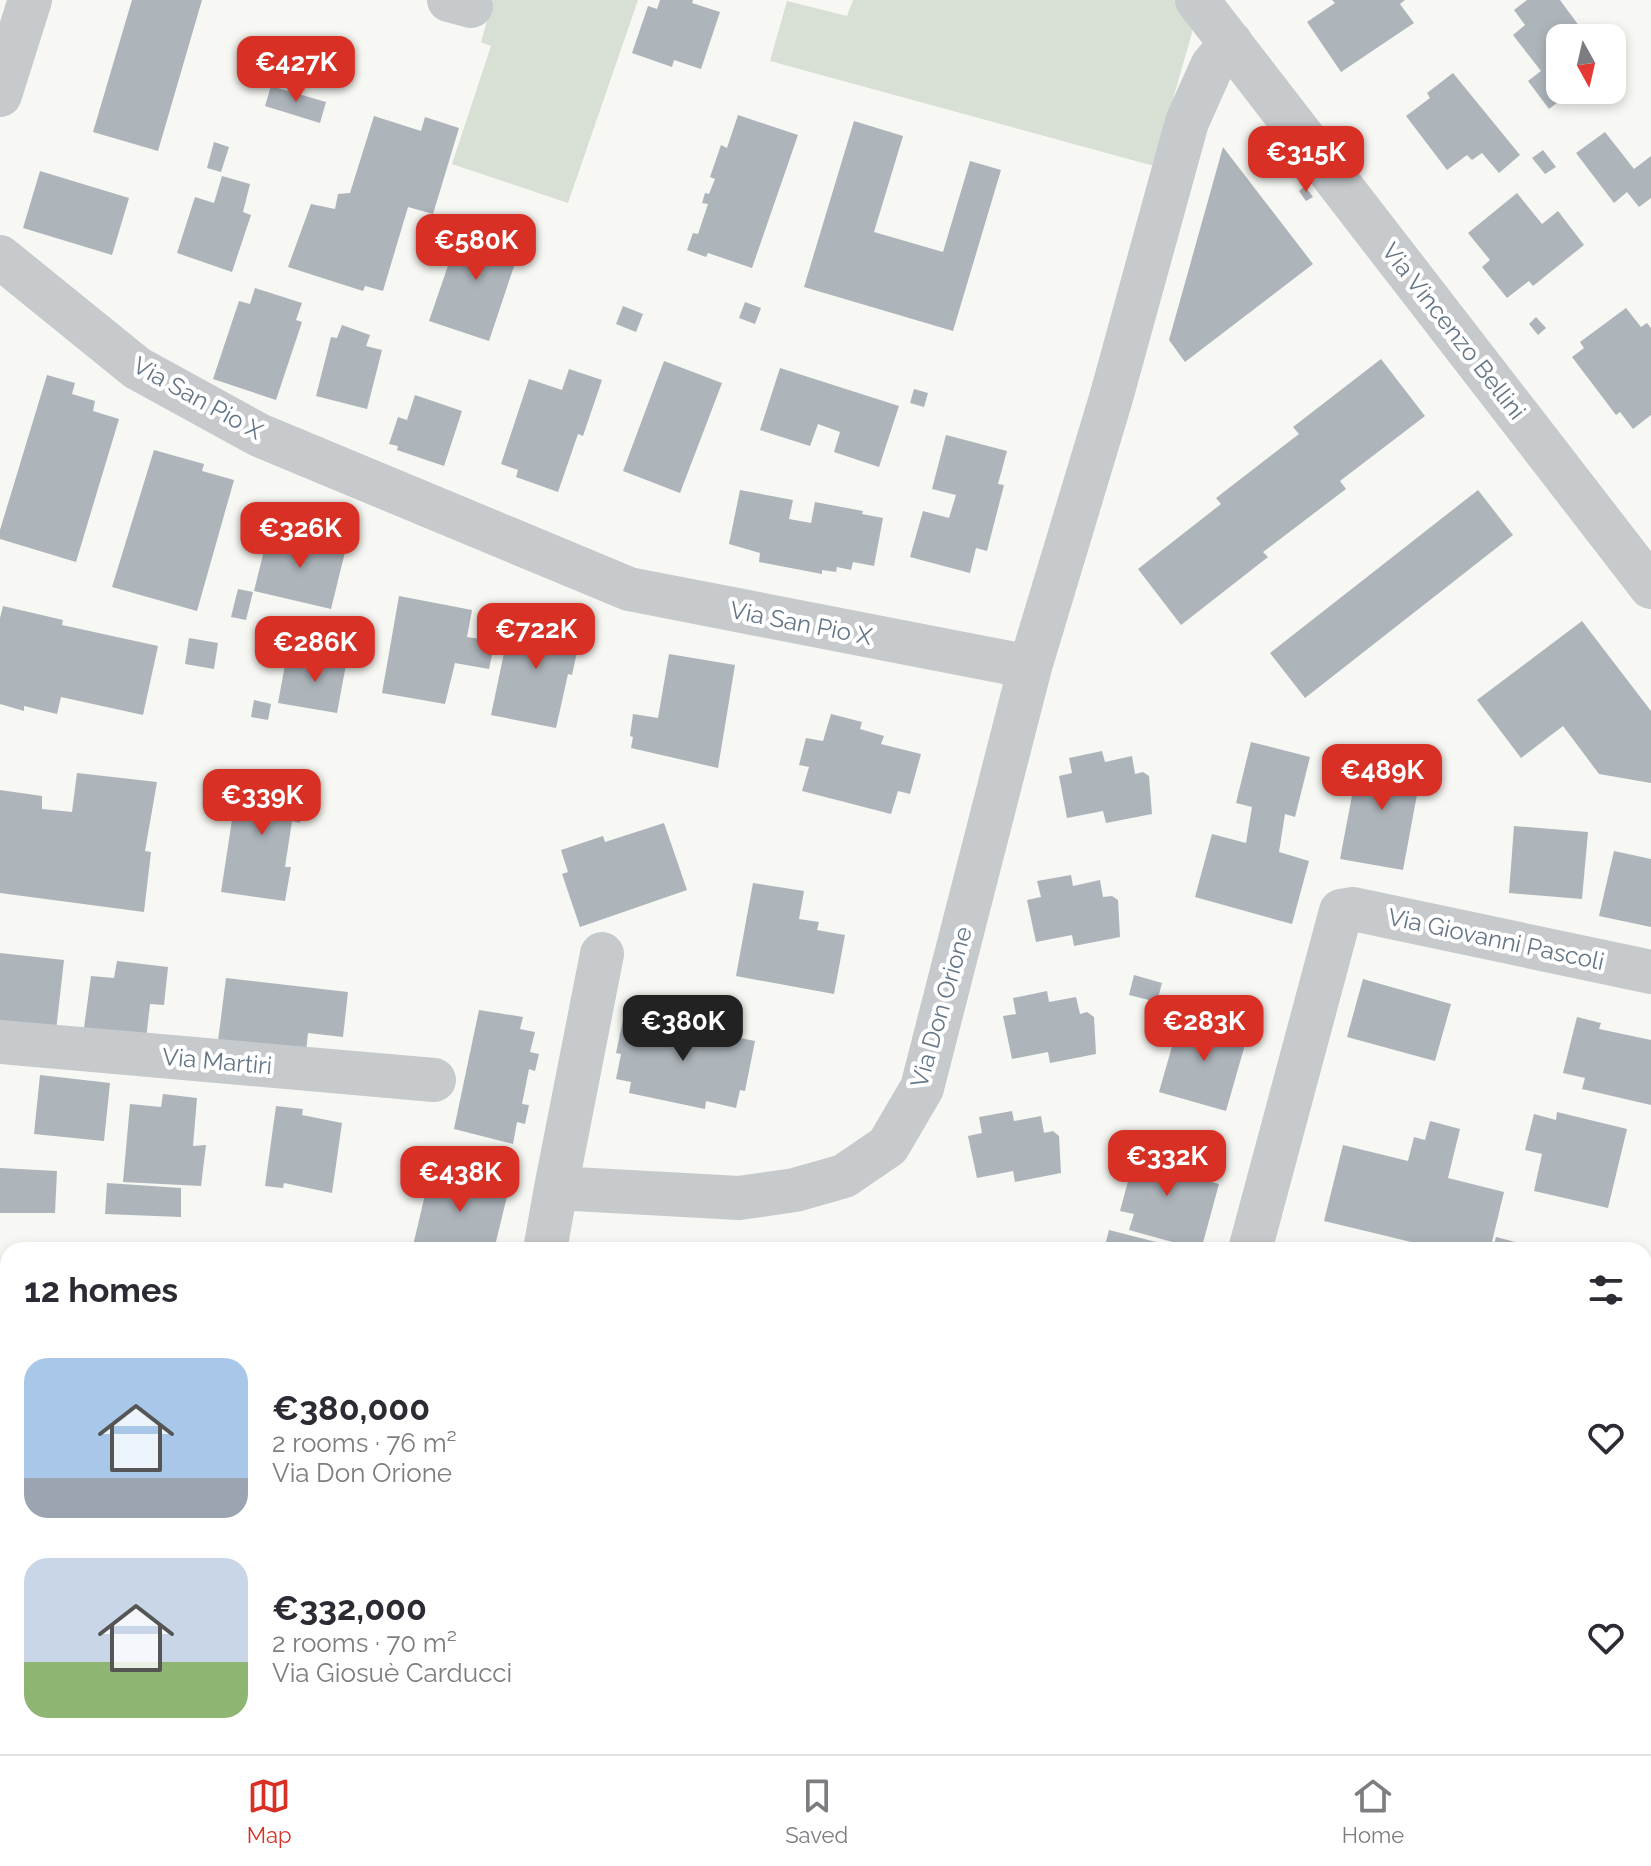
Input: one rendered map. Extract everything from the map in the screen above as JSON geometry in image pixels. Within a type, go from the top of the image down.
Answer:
[{"type":"street","points":[[0,95],[30,0]]},
{"type":"street","name":"Via Vincenzo Bellini","points":[[1197,0],[1651,587]]},
{"type":"street","points":[[1030,667],[1111,398],[1187,122],[1212,66],[1231,43]]},
{"type":"street","name":"Via San Pio X","points":[[0,257],[137,368],[259,435],[629,589],[1030,667]]},
{"type":"street","name":"Via Don Orione","points":[[556,1188],[739,1198],[795,1190],[844,1176],[888,1146],[922,1088],[1030,667]]},
{"type":"street","name":"Via Giovanni Pascoli","points":[[1252,1242],[1341,911],[1353,909],[1651,972]]},
{"type":"street","points":[[546,1242],[602,954]]},
{"type":"street","name":"Via Martiri","points":[[0,1042],[434,1080]]},
{"type":"shaded area","points":[[493,0],[638,0],[568,203],[452,164],[491,46],[481,42]]},
{"type":"shaded area","points":[[853,0],[1174,0],[1195,22],[1154,166],[770,61],[787,1],[847,16]]},
{"type":"building","points":[[132,0],[202,0],[158,151],[93,132]]},
{"type":"building","points":[[660,0],[693,0],[692,3],[720,12],[701,69],[674,60],[672,67],[632,53],[648,6],[657,9]]},
{"type":"building","points":[[1332,0],[1405,0],[1400,4],[1414,23],[1341,72],[1307,22],[1335,3]]},
{"type":"building","points":[[1527,0],[1560,0],[1578,24],[1546,24],[1546,104],[1556,104],[1549,109],[1528,81],[1541,71],[1513,35],[1525,25],[1514,10]]},
{"type":"building","points":[[1453,73],[1520,155],[1499,173],[1482,153],[1472,160],[1467,155],[1447,170],[1406,116],[1430,98],[1427,93]]},
{"type":"building","points":[[271,86],[326,102],[320,123],[265,106]]},
{"type":"building","points":[[738,115],[798,135],[752,268],[708,253],[706,257],[687,250],[693,233],[698,234],[708,204],[702,203],[715,179],[710,177],[721,145],[727,148]]},
{"type":"building","points":[[374,116],[421,131],[425,117],[459,128],[433,214],[408,207],[383,291],[365,286],[363,291],[288,267],[311,204],[335,209],[338,194],[350,193]]},
{"type":"building","points":[[854,121],[903,136],[874,232],[943,252],[970,161],[1001,170],[953,331],[804,287]]},
{"type":"building","points":[[1605,132],[1634,169],[1651,156],[1651,198],[1639,207],[1627,192],[1614,203],[1576,153]]},
{"type":"building","points":[[214,142],[229,147],[221,172],[207,168]]},
{"type":"building","points":[[1223,147],[1313,264],[1185,362],[1169,340]]},
{"type":"building","points":[[1543,150],[1556,167],[1545,174],[1532,158]]},
{"type":"building","points":[[40,171],[129,198],[112,255],[23,228]]},
{"type":"building","points":[[222,176],[250,184],[243,212],[251,215],[232,272],[177,253],[195,197],[214,203]]},
{"type":"building","points":[[1305,186],[1313,197],[1306,201],[1299,191]]},
{"type":"building","points":[[1517,193],[1542,224],[1558,211],[1584,245],[1533,286],[1529,281],[1507,298],[1482,267],[1490,260],[1468,233]]},
{"type":"building","points":[[463,222],[522,242],[489,341],[429,321]]},
{"type":"building","points":[[255,288],[302,303],[296,320],[302,322],[276,400],[213,379],[239,301],[250,304]]},
{"type":"building","points":[[745,302],[761,308],[755,324],[739,318]]},
{"type":"building","points":[[623,306],[643,314],[636,332],[616,324]]},
{"type":"building","points":[[1626,308],[1641,327],[1647,323],[1651,328],[1651,415],[1633,429],[1620,412],[1616,415],[1572,357],[1584,348],[1580,342]]},
{"type":"building","points":[[1536,317],[1546,328],[1538,335],[1529,324]]},
{"type":"building","points":[[342,325],[370,335],[366,346],[382,350],[367,409],[316,396],[331,337],[337,338]]},
{"type":"building","points":[[1381,359],[1425,416],[1340,481],[1346,489],[1263,552],[1268,557],[1181,625],[1138,569],[1221,504],[1216,498],[1299,434],[1293,427]]},
{"type":"building","points":[[664,361],[722,383],[680,493],[623,471]]},
{"type":"building","points":[[780,368],[899,406],[879,467],[834,452],[840,432],[818,424],[810,446],[760,430]]},
{"type":"building","points":[[569,369],[602,380],[583,436],[578,434],[558,492],[516,477],[518,470],[501,464],[529,379],[562,390]]},
{"type":"building","points":[[47,375],[75,383],[72,394],[95,401],[93,411],[119,419],[76,562],[0,539],[0,530]]},
{"type":"building","points":[[914,389],[928,393],[924,407],[910,403]]},
{"type":"building","points":[[415,395],[462,411],[444,466],[397,450],[398,446],[389,444],[398,417],[407,420]]},
{"type":"building","points":[[946,435],[1007,451],[998,484],[1004,485],[987,551],[976,548],[970,573],[910,557],[923,511],[949,518],[956,495],[932,489]]},
{"type":"building","points":[[154,450],[204,464],[202,471],[234,480],[197,611],[112,587]]},
{"type":"building","points":[[740,490],[793,500],[789,519],[811,523],[815,502],[883,518],[874,566],[853,562],[851,570],[837,567],[836,572],[822,570],[822,574],[759,562],[760,553],[729,544]]},
{"type":"building","points":[[1478,490],[1513,535],[1305,698],[1270,653]]},
{"type":"building","points":[[269,530],[346,548],[331,609],[254,591]]},
{"type":"building","points":[[238,589],[253,592],[246,620],[231,617]]},
{"type":"building","points":[[399,596],[472,610],[467,637],[495,641],[489,669],[455,663],[445,704],[382,693]]},
{"type":"building","points":[[3,606],[63,620],[62,625],[158,646],[143,715],[61,697],[57,714],[24,706],[24,711],[0,704],[0,618]]},
{"type":"building","points":[[519,614],[568,623],[566,630],[581,633],[556,728],[491,715],[509,629],[516,630]]},
{"type":"building","points":[[1582,621],[1651,711],[1651,783],[1599,774],[1563,726],[1521,758],[1477,700]]},
{"type":"building","points":[[189,638],[218,643],[214,669],[185,664]]},
{"type":"building","points":[[325,649],[348,654],[337,713],[278,703],[285,665],[321,671]]},
{"type":"building","points":[[669,654],[735,665],[718,768],[631,748],[633,714],[658,718]]},
{"type":"building","points":[[254,700],[271,704],[268,720],[251,717]]},
{"type":"building","points":[[831,714],[862,722],[860,729],[884,736],[881,744],[921,754],[910,794],[898,791],[891,814],[802,791],[809,767],[799,765],[806,738],[823,741]]},
{"type":"building","points":[[1251,742],[1310,757],[1295,817],[1285,814],[1279,852],[1309,861],[1292,924],[1195,897],[1212,834],[1246,843],[1252,807],[1236,803]]},
{"type":"building","points":[[1102,751],[1105,762],[1132,756],[1135,774],[1143,772],[1149,776],[1152,814],[1106,823],[1103,811],[1067,818],[1059,776],[1072,773],[1069,758]]},
{"type":"building","points":[[1371,753],[1423,762],[1403,870],[1340,859],[1357,769],[1368,771]]},
{"type":"building","points":[[77,773],[157,782],[145,851],[151,852],[144,912],[0,893],[0,790],[42,796],[42,809],[72,812]]},
{"type":"building","points":[[239,774],[264,778],[265,774],[279,776],[279,781],[306,785],[300,823],[292,821],[285,867],[291,867],[285,901],[221,892]]},
{"type":"building","points":[[664,823],[687,890],[580,927],[562,874],[568,872],[561,850],[603,836],[605,842]]},
{"type":"building","points":[[1514,826],[1588,832],[1582,899],[1509,893]]},
{"type":"building","points":[[1614,851],[1651,859],[1651,927],[1599,916]]},
{"type":"building","points":[[1071,875],[1073,886],[1100,880],[1103,897],[1112,896],[1118,900],[1120,937],[1074,946],[1072,935],[1036,942],[1027,900],[1041,897],[1037,881]]},
{"type":"building","points":[[753,883],[804,891],[799,919],[819,922],[817,930],[845,935],[834,994],[736,976]]},
{"type":"building","points":[[0,953],[64,960],[56,1031],[0,1025]]},
{"type":"building","points":[[117,961],[168,967],[164,1005],[150,1004],[146,1040],[84,1028],[91,976],[114,978]]},
{"type":"building","points":[[1134,975],[1162,983],[1157,1002],[1129,995]]},
{"type":"building","points":[[226,978],[348,992],[343,1037],[308,1033],[306,1052],[218,1041]]},
{"type":"building","points":[[1363,979],[1451,1004],[1435,1061],[1347,1037]]},
{"type":"building","points":[[1047,991],[1049,1002],[1076,997],[1080,1014],[1087,1012],[1094,1017],[1096,1054],[1050,1063],[1048,1052],[1012,1059],[1003,1016],[1016,1014],[1013,998]]},
{"type":"building","points":[[479,1010],[523,1017],[520,1029],[535,1032],[530,1052],[539,1054],[535,1071],[529,1069],[522,1104],[529,1105],[525,1124],[517,1122],[513,1144],[454,1129]]},
{"type":"building","points":[[624,1015],[755,1041],[745,1091],[740,1090],[736,1108],[706,1101],[705,1109],[629,1093],[631,1082],[616,1079],[621,1054],[616,1053]]},
{"type":"building","points":[[1181,1015],[1248,1034],[1226,1111],[1159,1092]]},
{"type":"building","points":[[1577,1017],[1601,1023],[1599,1029],[1651,1040],[1651,1105],[1582,1089],[1585,1078],[1563,1073]]},
{"type":"building","points":[[40,1075],[110,1083],[104,1141],[34,1134]]},
{"type":"building","points":[[163,1094],[197,1098],[193,1146],[206,1145],[201,1186],[123,1182],[130,1104],[161,1107]]},
{"type":"building","points":[[276,1106],[303,1109],[302,1115],[342,1123],[332,1193],[284,1183],[283,1188],[265,1186]]},
{"type":"building","points":[[1012,1111],[1014,1121],[1041,1116],[1044,1133],[1053,1131],[1059,1136],[1061,1173],[1015,1182],[1013,1171],[977,1178],[968,1136],[982,1133],[979,1117]]},
{"type":"building","points":[[1557,1112],[1627,1129],[1608,1208],[1534,1191],[1542,1154],[1525,1150],[1534,1114],[1556,1120]]},
{"type":"building","points":[[1430,1121],[1460,1129],[1448,1178],[1504,1192],[1492,1242],[1411,1242],[1324,1221],[1343,1145],[1408,1161],[1414,1137],[1425,1140]]},
{"type":"building","points":[[1141,1133],[1169,1140],[1161,1169],[1219,1184],[1203,1242],[1172,1242],[1129,1230],[1134,1214],[1120,1211]]},
{"type":"building","points":[[0,1168],[57,1171],[55,1213],[0,1213]]},
{"type":"building","points":[[431,1169],[509,1188],[496,1242],[414,1242]]},
{"type":"building","points":[[107,1183],[181,1188],[181,1217],[105,1214]]},
{"type":"building","points":[[1109,1230],[1156,1242],[1106,1242]]},
{"type":"building","points":[[1496,1237],[1516,1242],[1495,1242]]}]
